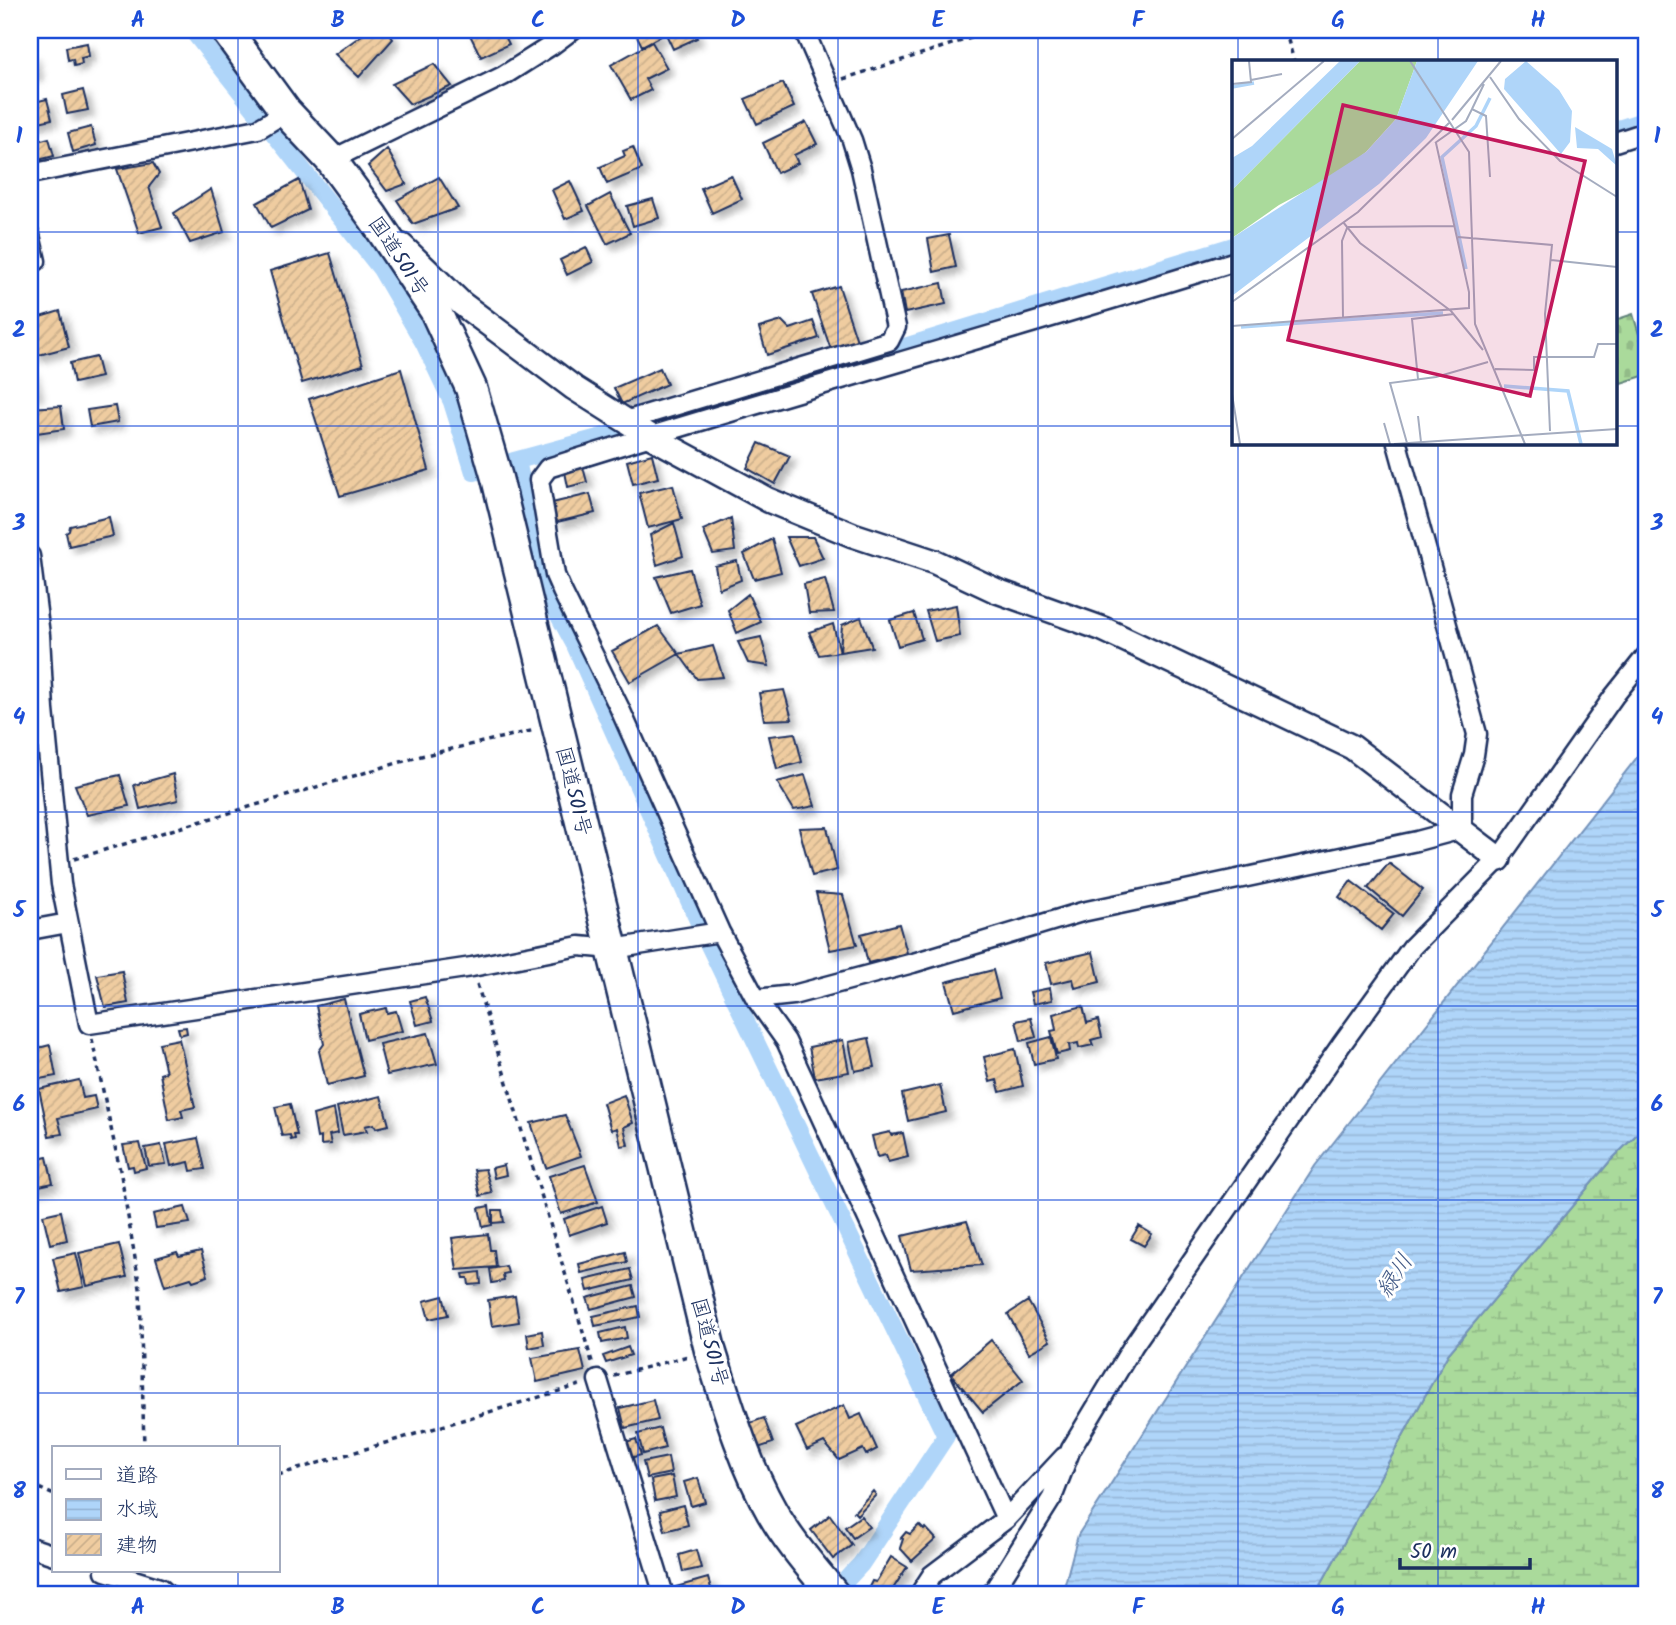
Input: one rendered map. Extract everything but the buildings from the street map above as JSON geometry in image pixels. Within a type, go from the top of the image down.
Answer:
[{"type":"highway","name":"国道501号","points":[[226,30],[280,116],[331,160],[373,217],[435,310],[471,388],[495,469],[710,1350],[734,1427],[772,1512],[834,1595]]},
{"type":"street","points":[[331,160],[503,76],[552,46],[572,30]]},
{"type":"street","points":[[628,420],[889,341],[896,327],[861,169],[852,140],[803,30]]},
{"type":"street","points":[[30,174],[258,129],[280,116]]},
{"type":"street","points":[[1616,142],[1646,132]]},
{"type":"street","points":[[373,217],[462,304],[574,388],[650,436],[768,500],[853,535],[935,562],[997,591],[1102,629],[1352,747],[1499,859]]},
{"type":"street","points":[[30,235],[36,261],[30,262]]},
{"type":"street","points":[[1006,1519],[786,1041],[710,934],[619,707],[555,575],[539,480],[548,468],[1232,262]]},
{"type":"street","points":[[1396,444],[1477,734],[1474,755],[1462,794],[1462,829]]},
{"type":"street","points":[[30,556],[40,635],[44,710],[59,863],[68,923],[89,1024],[472,967],[579,946],[613,949],[710,934]]},
{"type":"street","points":[[991,1595],[1052,1498],[1071,1449],[1133,1346],[1341,1045],[1412,947],[1499,859],[1614,696],[1646,656]]},
{"type":"street","points":[[756,999],[793,995],[913,963],[1082,912],[1417,841],[1462,829]]},
{"type":"street","points":[[30,930],[68,923]]},
{"type":"street","points":[[598,1380],[664,1595]]},
{"type":"street","points":[[919,1595],[932,1575],[1006,1519],[1071,1449]]},
{"type":"street","points":[[30,1547],[52,1554]]},
{"type":"street","points":[[108,1572],[160,1588],[168,1595]]},
{"type":"path","points":[[828,84],[996,30]]},
{"type":"path","points":[[1284,30],[1294,60]]},
{"type":"path","points":[[59,863],[97,854],[421,755],[557,726]]},
{"type":"path","points":[[472,967],[598,1380]]},
{"type":"path","points":[[89,1024],[121,1175],[140,1288],[144,1446]]},
{"type":"path","points":[[280,1474],[598,1380],[710,1350]]},
{"type":"path","points":[[30,1484],[52,1493]]},
{"type":"green space","points":[[1633,314],[1646,358],[1646,375],[1621,383],[1616,366],[1616,320]]},
{"type":"green space","points":[[1646,1125],[1646,1595],[1315,1595],[1448,1354],[1610,1161]]},
{"type":"water","name":"緑川","points":[[1646,746],[1646,1125],[1610,1161],[1448,1354],[1315,1595],[1062,1595],[1078,1535],[1315,1166]]},
{"type":"waterway","points":[[192,30],[381,269],[424,343],[452,402],[474,472],[613,434]]},
{"type":"waterway","points":[[1616,130],[1646,120]]},
{"type":"waterway","points":[[663,421],[1232,246]]},
{"type":"waterway","points":[[517,461],[547,594],[575,645],[709,945],[946,1436],[861,1564],[832,1595]]}]
